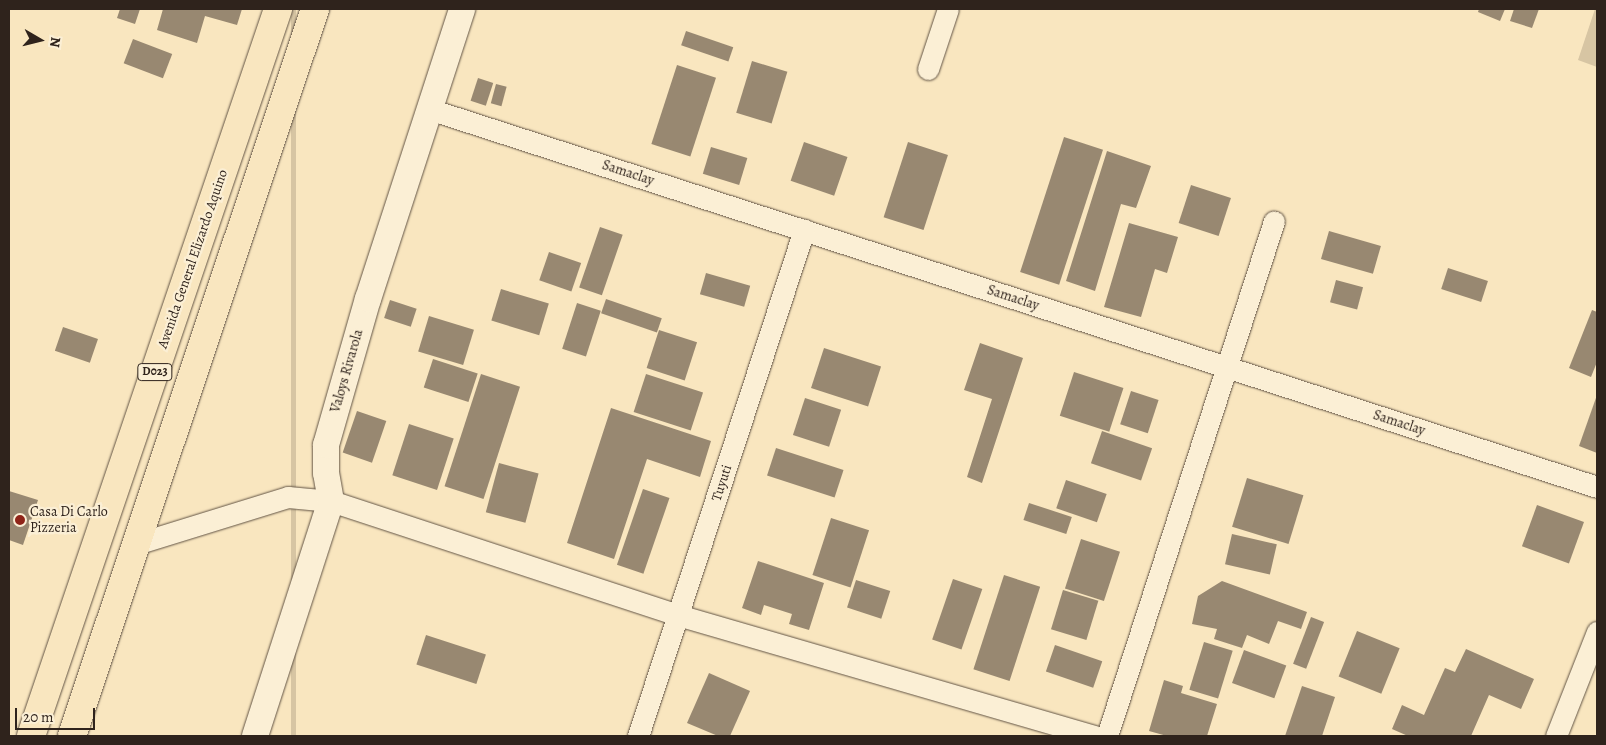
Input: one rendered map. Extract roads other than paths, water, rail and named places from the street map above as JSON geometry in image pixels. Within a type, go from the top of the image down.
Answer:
[{"type":"main road","name":"Avenida General Elizardo Aquino","points":[[31,736],[278,9]]},
{"type":"main road","name":"D023","points":[[72,736],[315,9]]},
{"type":"street","name":"Valoys Rivarola","points":[[255,736],[331,501],[326,473],[326,445],[368,299],[462,9]]},
{"type":"street","points":[[928,69],[948,9]]},
{"type":"street","name":"Samaclay","points":[[429,109],[1597,486]]},
{"type":"street","points":[[1107,736],[1225,366],[1274,221]]},
{"type":"street","name":"Tuyuti","points":[[638,736],[804,230]]},
{"type":"street","points":[[136,544],[288,497],[331,501],[678,615],[1095,736]]},
{"type":"street","points":[[1556,736],[1597,632]]},
{"type":"place","name":"Casa Di Carlo Pizzeria","points":[[20,520]]}]
